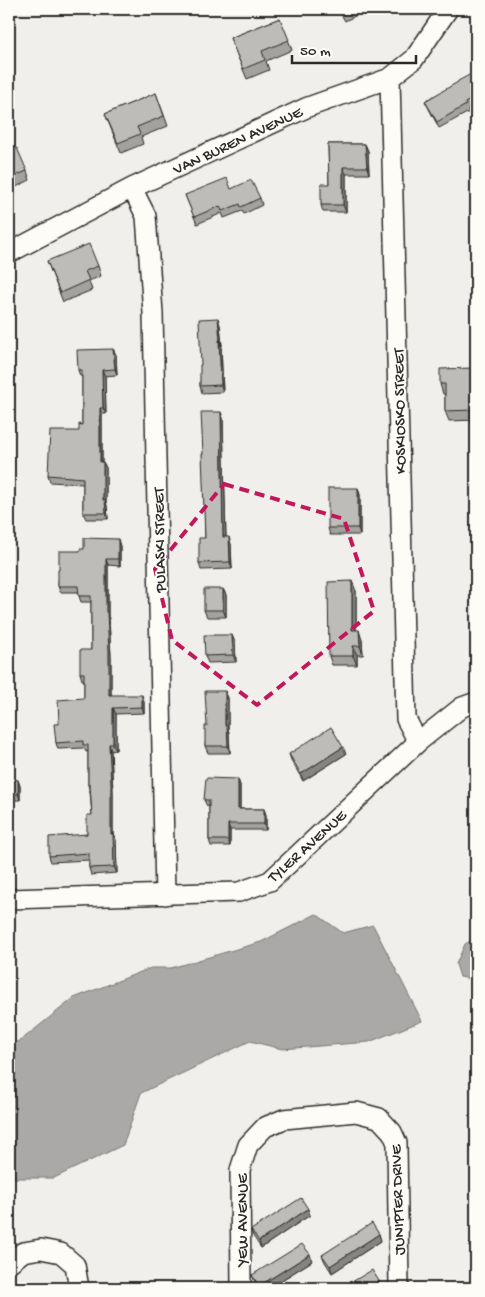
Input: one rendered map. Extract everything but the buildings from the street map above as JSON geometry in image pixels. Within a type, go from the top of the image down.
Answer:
[{"type":"street","name":"VAN BUREN AVENUE","points":[[9,253],[132,188],[308,106],[390,78],[414,58],[448,9]]},
{"type":"street","name":"KOSKIOSKO STREET","points":[[390,78],[406,719],[418,742]]},
{"type":"street","name":"PULASKI STREET","points":[[132,188],[146,216],[153,313],[166,895]]},
{"type":"street","name":"TYLER AVENUE","points":[[9,899],[239,892],[270,881],[418,742],[462,707],[476,702]]},
{"type":"street","name":"JUNIPTER DRIVE","points":[[320,1116],[356,1112],[379,1118],[392,1132],[397,1143],[399,1288]]},
{"type":"street","name":"YEW AVENUE","points":[[241,1288],[240,1170],[248,1144],[265,1127],[284,1120],[320,1116]]},
{"type":"street","points":[[9,1263],[23,1252],[41,1248],[61,1253],[74,1265],[79,1288]]},
{"type":"highlighted area","points":[[224,484],[344,519],[374,611],[257,705],[172,640],[155,569]]},
{"type":"shaded area","points":[[316,914],[343,933],[373,925],[422,1021],[369,1042],[282,1049],[250,1041],[141,1093],[123,1145],[54,1178],[9,1178],[9,1044],[20,1041],[74,998],[151,968],[171,968],[261,942]]},
{"type":"shaded area","points":[[476,938],[476,980],[460,977],[456,964],[465,944]]}]
